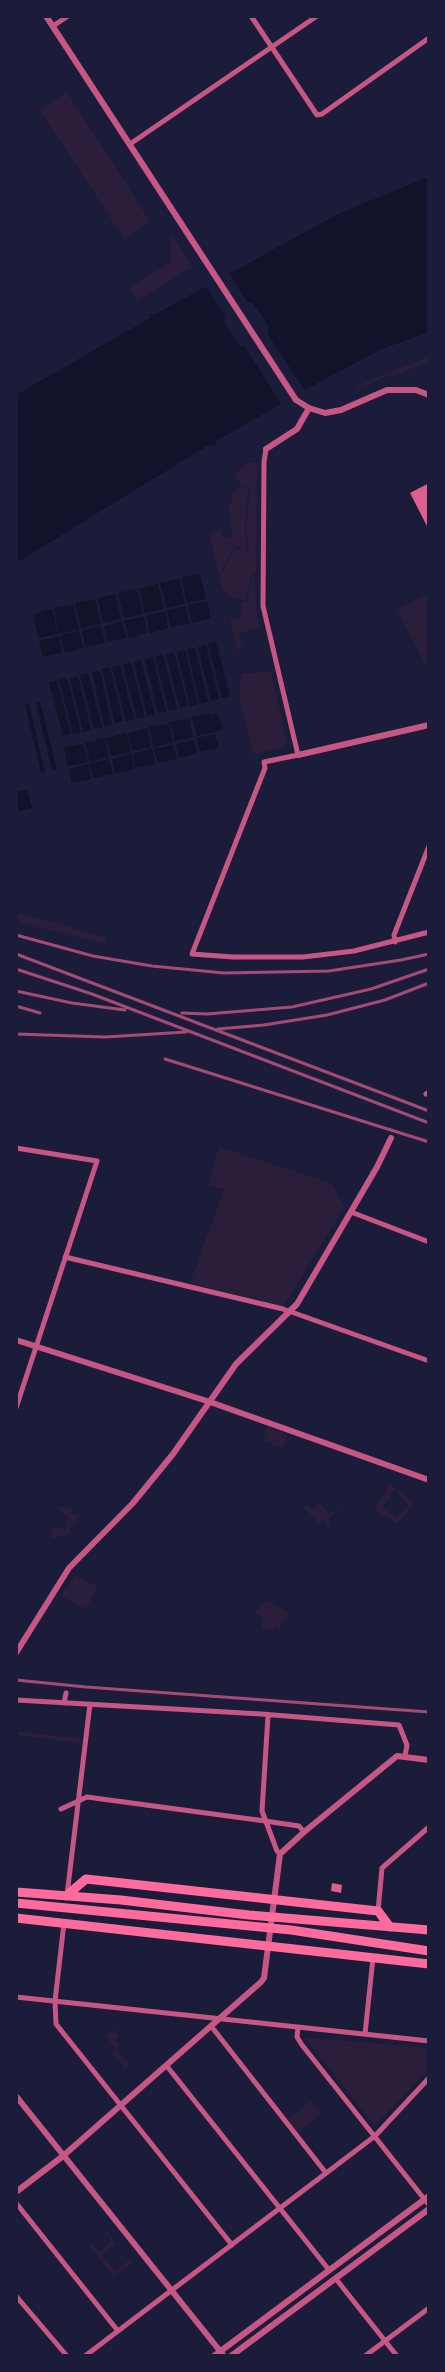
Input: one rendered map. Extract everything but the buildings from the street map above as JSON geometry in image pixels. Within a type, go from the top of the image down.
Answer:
[{"type":"highway","points":[[66,1896],[86,1879],[378,1911],[390,1927]]},
{"type":"highway","points":[[16,1892],[429,1930]]},
{"type":"highway","points":[[16,1903],[270,1929],[429,1951]]},
{"type":"highway","points":[[16,1918],[429,1964]]},
{"type":"street","points":[[46,16],[293,396],[306,406],[325,413],[341,410],[387,390],[400,388],[416,390],[429,395]]},
{"type":"street","points":[[53,26],[68,16]]},
{"type":"street","points":[[252,16],[317,115],[322,114],[429,38]]},
{"type":"street","points":[[130,144],[317,16]]},
{"type":"street","points":[[298,755],[263,606],[264,462],[266,449],[297,429],[306,406]]},
{"type":"street","points":[[429,724],[264,762],[265,768],[192,954],[233,957],[303,957],[354,951],[429,932]]},
{"type":"street","points":[[395,942],[394,935],[429,846]]},
{"type":"street","points":[[16,1653],[69,1568],[137,1498],[173,1454],[236,1364],[297,1304],[351,1212],[391,1138]]},
{"type":"street","points":[[16,1148],[97,1162],[16,1408]]},
{"type":"street","points":[[351,1212],[429,1242]]},
{"type":"street","points":[[65,1257],[290,1312],[429,1361]]},
{"type":"street","points":[[16,1340],[210,1402],[429,1480]]},
{"type":"street","points":[[64,1704],[66,1694]]},
{"type":"street","points":[[16,1700],[399,1725],[407,1745],[405,1756]]},
{"type":"street","points":[[66,1896],[90,1704]]},
{"type":"street","points":[[16,2192],[63,2156],[121,2106],[264,1978],[280,1854],[262,1811],[268,1716]]},
{"type":"street","points":[[280,1854],[397,1756],[429,1760]]},
{"type":"street","points":[[61,1809],[79,1799],[87,1798],[299,1826],[304,1832]]},
{"type":"street","points":[[378,1911],[382,1868],[428,1830]]},
{"type":"street","points":[[64,1923],[55,2001],[56,2024],[232,2245]]},
{"type":"street","points":[[366,2034],[373,1958]]},
{"type":"street","points":[[16,1996],[219,2020],[429,2041]]},
{"type":"street","points":[[212,2026],[326,2173]]},
{"type":"street","points":[[298,2027],[297,2037],[302,2045],[428,2202]]},
{"type":"street","points":[[166,2065],[329,2270]]},
{"type":"street","points":[[85,2356],[375,2136],[429,2078]]},
{"type":"street","points":[[16,2096],[222,2353]]},
{"type":"street","points":[[214,2356],[222,2353],[329,2270],[428,2202]]},
{"type":"street","points":[[231,2356],[336,2279],[428,2202]]},
{"type":"street","points":[[16,2203],[118,2332]]},
{"type":"street","points":[[336,2279],[397,2356]]},
{"type":"street","points":[[16,2296],[67,2356]]},
{"type":"street","points":[[365,2356],[429,2308]]},
{"type":"shaded area","points":[[67,92],[148,218],[149,222],[124,239],[40,110]]},
{"type":"shaded area","points":[[429,177],[429,332],[382,349],[321,381],[216,441],[216,445],[210,444],[16,563],[16,395],[150,318],[149,314],[152,313],[154,315],[340,213]]},
{"type":"shaded area","points":[[171,232],[192,267],[137,301],[130,287],[171,262]]},
{"type":"shaded area","points":[[429,356],[429,361],[398,375],[387,376],[357,389],[357,386]]},
{"type":"shaded area","points":[[247,463],[257,463],[256,573],[253,574],[244,601],[228,596],[222,589],[219,576],[236,548],[249,552],[246,528],[250,489],[240,485],[235,474]]},
{"type":"shaded area","points":[[241,487],[248,489],[245,528],[247,551],[236,546],[219,574],[209,533],[220,530],[223,539],[233,537],[228,504],[232,502],[232,492]]},
{"type":"shaded area","points":[[200,574],[206,599],[187,603],[181,578]]},
{"type":"shaded area","points":[[254,575],[256,607],[260,627],[239,633],[242,648],[237,651],[230,620],[242,618],[241,602],[246,602]]},
{"type":"shaded area","points":[[179,579],[185,604],[167,608],[160,583]]},
{"type":"shaded area","points":[[158,584],[164,609],[145,613],[139,589]]},
{"type":"shaded area","points":[[137,589],[143,614],[124,618],[118,593]]},
{"type":"shaded area","points":[[429,593],[429,672],[397,609]]},
{"type":"shaded area","points":[[115,594],[121,619],[103,623],[98,598]]},
{"type":"shaded area","points":[[95,599],[101,624],[81,628],[75,603]]},
{"type":"shaded area","points":[[207,601],[211,618],[192,623],[188,605]]},
{"type":"shaded area","points":[[73,604],[79,629],[59,634],[54,608]]},
{"type":"shaded area","points":[[185,606],[190,623],[171,627],[167,610]]},
{"type":"shaded area","points":[[52,609],[58,634],[39,638],[33,614]]},
{"type":"shaded area","points":[[165,611],[168,628],[150,633],[146,616]]},
{"type":"shaded area","points":[[144,616],[147,633],[129,638],[124,621]]},
{"type":"shaded area","points":[[122,622],[126,638],[108,642],[104,626]]},
{"type":"shaded area","points":[[101,626],[105,643],[86,647],[82,631]]},
{"type":"shaded area","points":[[79,631],[83,648],[65,653],[60,635]]},
{"type":"shaded area","points":[[59,636],[62,653],[43,657],[39,641]]},
{"type":"shaded area","points":[[216,642],[230,697],[222,698],[208,644]]},
{"type":"shaded area","points":[[206,645],[219,699],[211,701],[198,647]]},
{"type":"shaded area","points":[[195,648],[208,702],[200,704],[187,649]]},
{"type":"shaded area","points":[[185,650],[198,704],[190,706],[177,652]]},
{"type":"shaded area","points":[[174,652],[188,706],[180,708],[166,654]]},
{"type":"shaded area","points":[[163,655],[177,709],[169,711],[155,657]]},
{"type":"shaded area","points":[[153,657],[166,712],[158,713],[145,659]]},
{"type":"shaded area","points":[[141,660],[155,714],[147,716],[134,662]]},
{"type":"shaded area","points":[[131,663],[145,717],[137,719],[123,665]]},
{"type":"shaded area","points":[[120,665],[134,719],[126,721],[112,667]]},
{"type":"shaded area","points":[[110,667],[123,721],[115,723],[102,669]]},
{"type":"shaded area","points":[[100,671],[112,725],[104,726],[92,672]]},
{"type":"shaded area","points":[[271,672],[287,742],[283,748],[253,754],[239,699],[241,673]]},
{"type":"shaded area","points":[[88,673],[102,727],[94,729],[80,675]]},
{"type":"shaded area","points":[[78,676],[91,730],[83,732],[70,678]]},
{"type":"shaded area","points":[[67,678],[81,732],[73,734],[59,680]]},
{"type":"shaded area","points":[[57,680],[71,734],[63,736],[49,682]]},
{"type":"shaded area","points":[[40,702],[57,769],[52,770],[36,703]]},
{"type":"shaded area","points":[[29,704],[45,772],[41,773],[25,705]]},
{"type":"shaded area","points":[[218,713],[223,730],[197,736],[192,717],[211,714],[215,731],[212,714]]},
{"type":"shaded area","points":[[189,719],[193,737],[175,741],[170,722]]},
{"type":"shaded area","points":[[169,724],[173,742],[154,747],[149,727]]},
{"type":"shaded area","points":[[147,728],[151,747],[132,751],[128,733]]},
{"type":"shaded area","points":[[126,733],[131,752],[111,756],[106,738]]},
{"type":"shaded area","points":[[215,734],[219,748],[200,752],[197,738]]},
{"type":"shaded area","points":[[105,738],[109,757],[90,762],[85,743]]},
{"type":"shaded area","points":[[194,740],[197,753],[179,758],[176,744]]},
{"type":"shaded area","points":[[83,744],[88,762],[68,766],[64,748]]},
{"type":"shaded area","points":[[173,745],[177,759],[158,763],[154,749]]},
{"type":"shaded area","points":[[152,749],[156,764],[135,768],[133,754]]},
{"type":"shaded area","points":[[131,754],[134,769],[115,773],[112,759]]},
{"type":"shaded area","points":[[109,759],[113,774],[93,778],[90,764]]},
{"type":"shaded area","points":[[88,764],[91,779],[72,783],[69,769]]},
{"type":"shaded area","points":[[27,790],[32,808],[18,811],[16,792]]},
{"type":"shaded area","points":[[16,912],[105,937],[105,944],[16,922]]},
{"type":"shaded area","points":[[219,1147],[331,1183],[345,1206],[283,1307],[190,1283],[224,1189],[208,1185]]},
{"type":"shaded area","points":[[268,1427],[287,1435],[282,1448],[263,1440]]},
{"type":"shaded area","points":[[390,1484],[415,1503],[397,1524],[387,1515],[384,1518],[374,1510]],"holes":[[[395,1490],[408,1505],[397,1518],[382,1507]]]},
{"type":"shaded area","points":[[346,1499],[328,1520],[331,1523],[328,1526],[323,1521],[328,1515],[319,1524],[304,1507],[307,1505],[312,1510],[319,1503],[330,1514]]},
{"type":"shaded area","points":[[60,1506],[72,1509],[71,1513],[78,1515],[75,1527],[71,1526],[69,1535],[54,1530],[67,1535],[66,1538],[58,1535],[56,1539],[50,1537],[53,1527],[66,1530],[67,1525],[68,1516],[58,1510]]},
{"type":"shaded area","points":[[75,1575],[98,1587],[86,1609],[61,1596]]},
{"type":"shaded area","points":[[266,1600],[290,1613],[279,1628],[275,1627],[273,1631],[261,1627],[264,1618],[254,1612]]},
{"type":"shaded area","points":[[16,1731],[81,1739],[81,1743],[16,1735]]},
{"type":"shaded area","points":[[113,2029],[119,2036],[115,2040],[119,2044],[116,2049],[105,2036]]},
{"type":"shaded area","points":[[304,2037],[429,2048],[429,2069],[375,2126]]},
{"type":"shaded area","points":[[116,2049],[130,2065],[125,2069],[111,2053]]},
{"type":"shaded area","points":[[311,2101],[322,2114],[298,2132],[288,2119]]},
{"type":"shaded area","points":[[105,2230],[117,2244],[103,2255],[115,2271],[130,2259],[132,2263],[114,2277],[89,2245],[100,2251],[110,2242],[111,2240]]},
{"type":"pier","points":[[228,272],[247,302],[253,303],[269,327],[267,333],[306,392],[282,405],[245,347],[240,346],[224,322],[225,316],[205,285]]},
{"type":"railway","points":[[16,935],[93,956],[152,966],[224,973],[329,971],[429,954]]},
{"type":"railway","points":[[16,954],[429,1111]]},
{"type":"railway","points":[[16,969],[92,994],[429,1123]]},
{"type":"railway","points":[[182,1013],[207,1014],[292,1007],[371,989],[429,969]]},
{"type":"railway","points":[[218,1029],[264,1025],[327,1015],[385,1000],[429,983]]},
{"type":"railway","points":[[16,991],[72,1003],[125,1010]]},
{"type":"railway","points":[[16,1006],[40,1013]]},
{"type":"railway","points":[[16,1034],[105,1037],[186,1032]]},
{"type":"railway","points":[[165,1059],[429,1142]]},
{"type":"railway","points":[[16,1680],[86,1687],[429,1712]]}]
